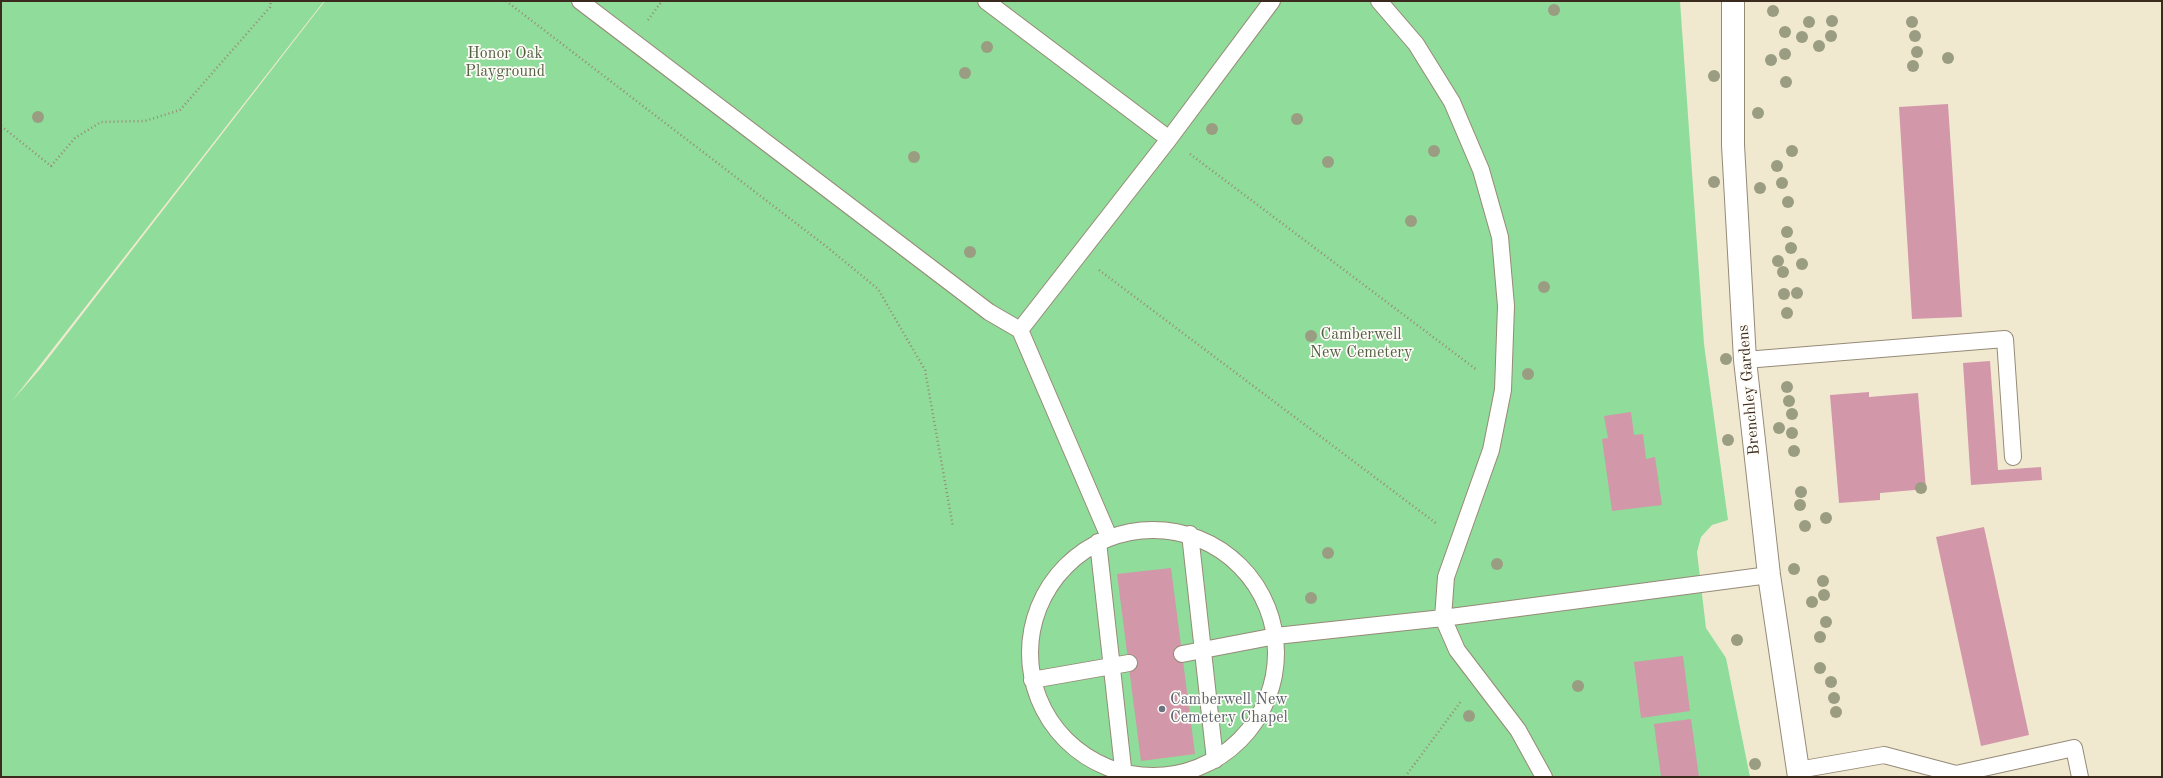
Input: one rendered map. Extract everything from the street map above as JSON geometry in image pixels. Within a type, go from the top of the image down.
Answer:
[{"type":"street","name":"Brenchley Gardens","points":[[1733,1],[1733,145],[1745,360],[1768,574],[1799,774]]},
{"type":"lane","points":[[580,1],[990,312],[1020,330],[1104,539],[1112,666],[1124,775]]},
{"type":"lane","points":[[986,1],[1169,139]]},
{"type":"lane","points":[[1020,330],[1169,139],[1272,1]]},
{"type":"lane","points":[[1378,1],[1416,44],[1452,102],[1481,170],[1500,237],[1506,306],[1502,390],[1491,450],[1446,577],[1444,618],[1457,650],[1518,730],[1544,777]]},
{"type":"lane","points":[[1745,360],[2005,339],[2013,457]]},
{"type":"lane","points":[[1163,529],[1190,534],[1222,549],[1248,572],[1267,602],[1276,636],[1276,673],[1265,707],[1244,737],[1215,760],[1186,772],[1155,777],[1124,775],[1092,760],[1065,740],[1044,712],[1032,680],[1030,647],[1035,615],[1050,585],[1071,560],[1104,539],[1135,530],[1163,529]]},
{"type":"lane","points":[[1190,534],[1215,760]]},
{"type":"lane","points":[[1182,654],[1276,636],[1444,618],[1768,574]]},
{"type":"lane","points":[[1032,680],[1129,663]]},
{"type":"lane","points":[[1799,774],[1884,755],[1956,774],[2074,748],[2080,777]]},
{"type":"path","points":[[1,126],[50,166],[75,138],[101,122],[145,121],[180,110],[270,7],[271,1]]},
{"type":"path","points":[[506,1],[827,247],[878,289],[925,370],[953,527]]},
{"type":"path","points":[[1169,139],[1502,390]]},
{"type":"path","points":[[1078,255],[1458,540]]},
{"type":"path","points":[[1405,777],[1479,678]]},
{"type":"green space","points":[[1,1],[324,1],[12,401],[40,369],[325,1],[1680,1],[1704,344],[1728,520],[1712,525],[1701,537],[1697,552],[1706,628],[1726,658],[1750,777],[1,777]]},
{"type":"building","points":[[1948,104],[1962,317],[1912,319],[1899,107]]},
{"type":"building","points":[[1990,361],[1998,470],[2041,467],[2042,480],[1971,485],[1963,363]]},
{"type":"building","points":[[1869,392],[1869,397],[1918,393],[1926,489],[1880,493],[1880,500],[1839,503],[1830,395]]},
{"type":"building","points":[[1631,412],[1634,435],[1643,434],[1646,459],[1655,457],[1662,505],[1612,511],[1602,439],[1608,438],[1604,416]]},
{"type":"building","points":[[1984,527],[2029,735],[1981,746],[1936,537]]},
{"type":"building","name":"Camberwell New Cemetery Chapel","points":[[1171,568],[1195,754],[1141,761],[1117,574]]},
{"type":"building","points":[[1683,656],[1690,711],[1641,718],[1634,662]]},
{"type":"building","points":[[1691,719],[1699,777],[1661,777],[1654,724]]},
{"type":"place","name":"Camberwell New Cemetery Chapel","points":[[1162,709]]},
{"type":"park label","name":"Honor Oak Playground","points":[[505,63]]},
{"type":"park label","name":"Camberwell New Cemetery","points":[[1361,344]]}]
